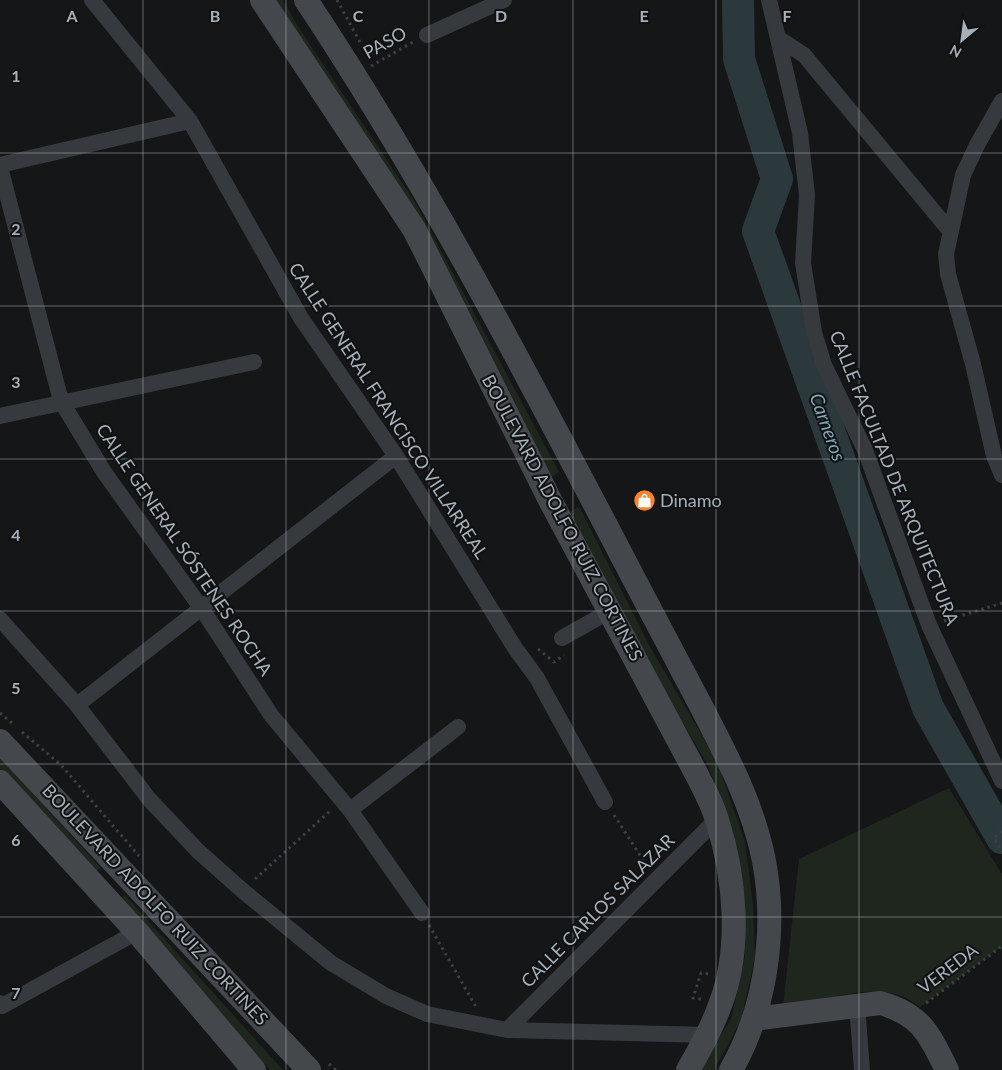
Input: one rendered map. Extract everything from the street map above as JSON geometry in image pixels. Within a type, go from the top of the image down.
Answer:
[{"type":"main road","name":"BOULEVARD ADOLFO RUIZ CORTINES","points":[[262,0],[414,229],[551,502],[697,775],[717,819],[729,872],[732,920],[731,958],[721,1003],[708,1034],[688,1070]]},
{"type":"main road","name":"BOULEVARD ADOLFO RUIZ CORTINES","points":[[306,0],[356,74],[437,210],[584,483],[728,758],[750,805],[764,862],[768,912],[766,968],[754,1019],[731,1070]]},
{"type":"main road","points":[[551,502],[584,483]]},
{"type":"main road","name":"BOULEVARD ADOLFO RUIZ CORTINES","points":[[0,741],[129,876],[309,1070]]},
{"type":"main road","name":"BOULEVARD ADOLFO RUIZ CORTINES","points":[[0,782],[137,932],[254,1070]]},
{"type":"main road","points":[[105,898],[129,876]]},
{"type":"main road","points":[[754,1019],[880,1003],[898,1008],[913,1016],[928,1032],[947,1070]]},
{"type":"street","name":"CALLE GENERAL FRANCISCO VILLARREAL","points":[[92,0],[190,121],[301,318],[396,456],[515,648],[537,678],[605,802]]},
{"type":"street","points":[[427,35],[504,0]]},
{"type":"street","name":"CALLE FACULTAD DE ARQUITECTURA","points":[[769,0],[800,133],[807,195],[803,263],[814,332],[824,365],[865,450],[929,625],[1002,781]]},
{"type":"street","points":[[778,38],[804,55],[950,231]]},
{"type":"street","points":[[1002,101],[977,145],[963,175],[946,254],[948,274],[973,364],[994,456],[1002,475]]},
{"type":"street","points":[[0,166],[190,121]]},
{"type":"street","name":"CALLE GENERAL SÓSTENES ROCHA","points":[[0,166],[62,401],[104,472],[202,609],[271,715],[350,810],[422,913]]},
{"type":"street","points":[[0,416],[62,401],[254,362]]},
{"type":"street","points":[[77,705],[396,456]]},
{"type":"street","points":[[562,638],[610,611]]},
{"type":"street","points":[[0,619],[77,705],[149,799],[198,850],[243,891],[331,963],[386,996],[427,1014],[507,1030],[708,1034]]},
{"type":"street","points":[[350,810],[458,727]]},
{"type":"street","name":"CALLE CARLOS SALAZAR","points":[[507,1030],[717,819]]},
{"type":"street","points":[[1,1005],[137,932]]},
{"type":"street","points":[[857,1005],[862,1070]]},
{"type":"path","name":"PASO","points":[[356,74],[427,35]]},
{"type":"path","points":[[929,625],[1002,603]]},
{"type":"path","points":[[537,678],[548,669],[538,649],[554,662],[568,653],[562,638]]},
{"type":"path","points":[[605,802],[656,879]]},
{"type":"path","points":[[243,891],[332,808]]},
{"type":"path","points":[[1002,831],[994,838],[1002,852]]},
{"type":"path","points":[[422,913],[487,1027]]},
{"type":"path","name":"VEREDA","points":[[913,1016],[918,1009],[1002,946]]},
{"type":"shaded area","points":[[272,0],[283,0],[299,28],[415,202],[559,472],[550,478]]},
{"type":"shaded area","points":[[579,506],[649,645],[717,761],[745,842],[753,904],[755,957],[741,1021],[714,1070],[699,1070],[731,1019],[745,956],[743,905],[735,846],[709,767],[640,650],[569,513]]},
{"type":"shaded area","points":[[0,758],[101,868],[94,874],[0,771]]},
{"type":"shaded area","points":[[949,788],[1002,874],[1002,946],[920,1007],[898,995],[887,992],[865,992],[783,1006],[799,859]]},
{"type":"shaded area","points":[[125,895],[283,1070],[270,1070],[117,903]]},
{"type":"waterway","name":"Carneros","points":[[738,0],[739,59],[777,179],[758,231],[928,708],[1002,838]]},
{"type":"place","name":"Dinamo","points":[[644,501]]}]
